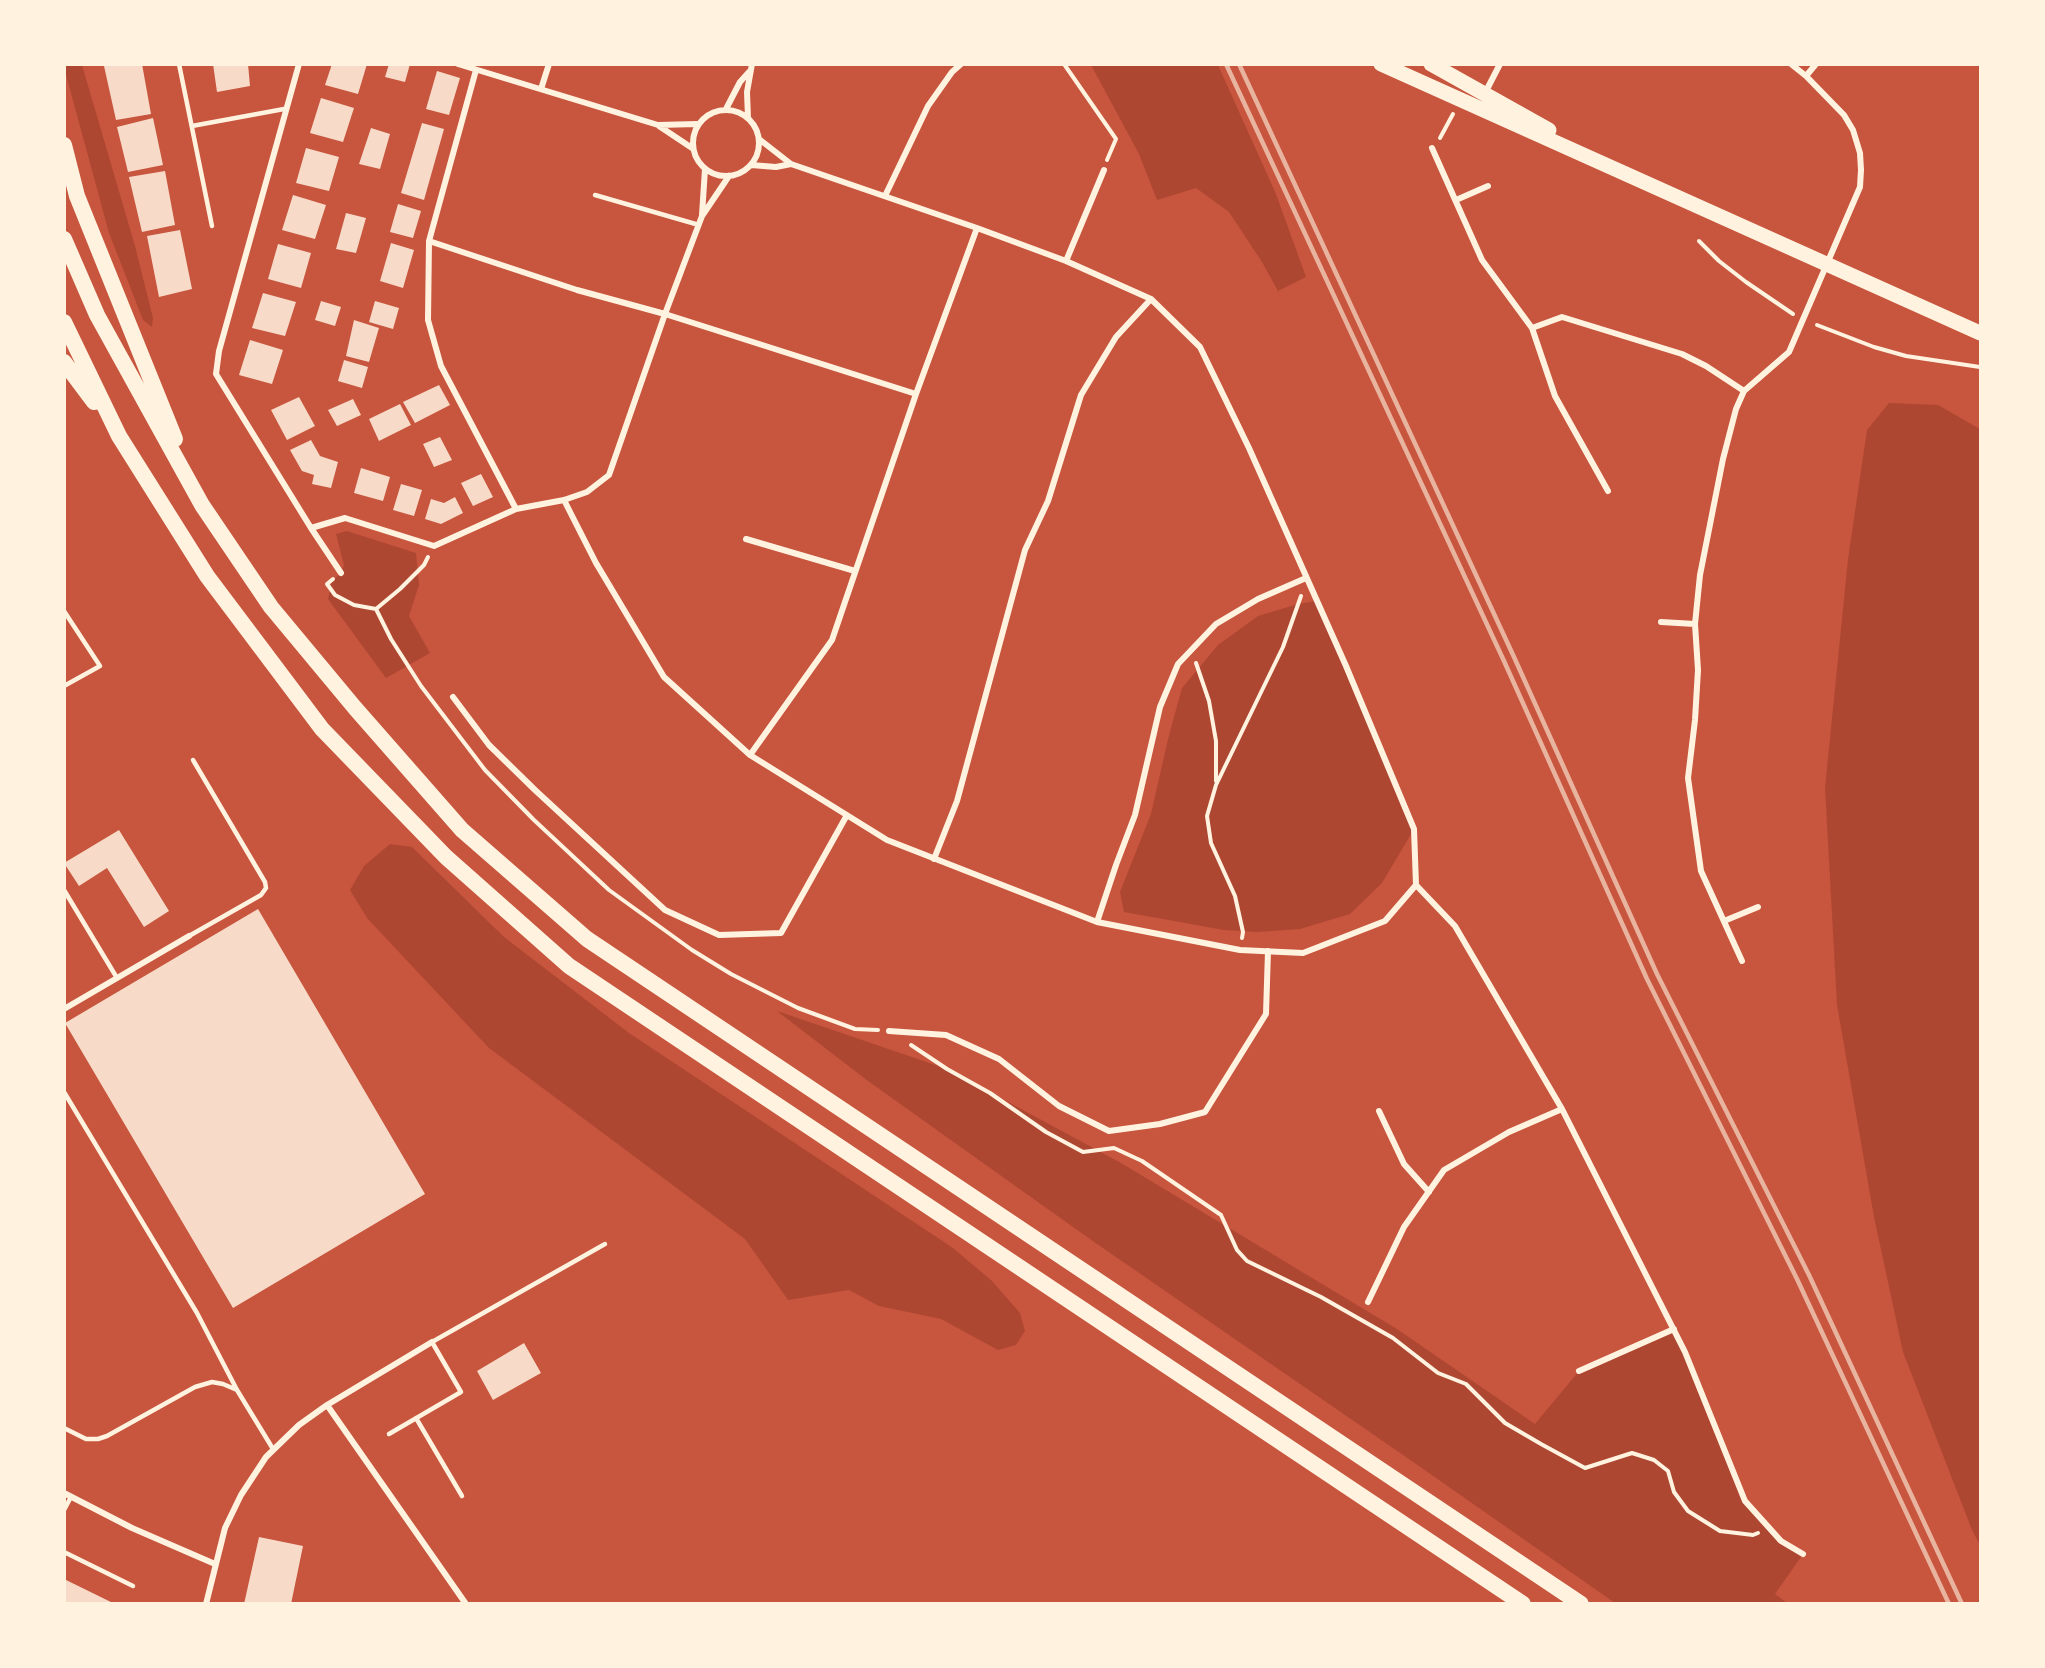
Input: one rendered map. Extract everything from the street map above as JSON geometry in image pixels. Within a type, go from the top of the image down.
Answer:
[{"type":"highway","points":[[64,145],[77,196],[202,505]]},
{"type":"highway","points":[[64,238],[97,315],[202,505],[271,607],[355,708],[462,830],[587,939],[1581,1604]]},
{"type":"highway","points":[[64,322],[119,436]]},
{"type":"highway","points":[[64,362],[119,436],[207,576],[322,729],[446,857],[568,966],[1523,1604]]},
{"type":"main road","points":[[1381,64],[1481,101],[1640,181],[1980,333]]},
{"type":"main road","points":[[1431,64],[1481,101]]},
{"type":"street","points":[[299,64],[284,110],[219,351],[216,374],[341,573]]},
{"type":"street","points":[[458,64],[658,125],[693,148]]},
{"type":"street","points":[[541,89],[549,64]]},
{"type":"street","points":[[885,196],[928,106],[952,72],[961,64]]},
{"type":"street","points":[[1481,101],[1500,64]]},
{"type":"street","points":[[1742,961],[1701,871],[1688,778],[1698,670],[1695,624],[1700,575],[1723,459],[1736,409],[1744,391],[1789,352],[1860,187],[1860,153],[1853,130],[1844,115],[1791,64]]},
{"type":"street","points":[[1806,76],[1816,64]]},
{"type":"street","points":[[726,109],[740,82],[751,68]]},
{"type":"street","points":[[748,118],[747,92],[751,68]]},
{"type":"street","points":[[476,70],[429,241],[428,320],[441,366],[516,509]]},
{"type":"street","points":[[726,109],[742,113],[748,118],[757,131],[759,139],[756,157],[751,165],[737,174],[721,176],[705,169],[699,163],[692,140],[697,124],[709,113],[726,109]]},
{"type":"street","points":[[658,125],[697,124]]},
{"type":"street","points":[[759,139],[791,164],[1066,261],[1151,299],[1200,347],[1346,666],[1414,829],[1416,885],[1455,926],[1562,1109],[1685,1352],[1745,1501],[1781,1542],[1803,1554]]},
{"type":"street","points":[[1432,148],[1482,260],[1532,328],[1554,396],[1608,491]]},
{"type":"street","points":[[751,165],[776,167],[791,164]]},
{"type":"street","points":[[311,528],[345,518],[434,546],[516,509],[564,500],[587,492],[609,475],[702,216],[705,169]]},
{"type":"street","points":[[1066,261],[1104,170]]},
{"type":"street","points":[[702,216],[729,176]]},
{"type":"street","points":[[1456,200],[1488,186]]},
{"type":"street","points":[[750,755],[832,640],[916,394],[977,228]]},
{"type":"street","points":[[429,241],[577,290],[665,314],[916,394]]},
{"type":"street","points":[[934,859],[957,801],[1025,550],[1048,501],[1081,395],[1116,338],[1151,299]]},
{"type":"street","points":[[1532,328],[1562,317],[1682,354],[1706,366],[1744,391]]},
{"type":"street","points":[[564,500],[596,563],[664,677],[750,755],[887,840],[1098,922],[1240,950],[1303,953],[1385,921],[1416,885]]},
{"type":"street","points":[[746,539],[855,571]]},
{"type":"street","points":[[1098,922],[1135,815],[1160,707],[1178,664],[1216,624],[1258,599],[1306,578]]},
{"type":"street","points":[[1661,622],[1695,624]]},
{"type":"street","points":[[453,697],[489,745],[665,910],[719,935],[781,933],[847,815]]},
{"type":"street","points":[[1724,921],[1758,907]]},
{"type":"street","points":[[65,1009],[189,936]]},
{"type":"street","points":[[889,1031],[946,1035],[999,1059],[1059,1106],[1109,1131],[1160,1124],[1205,1112],[1266,1014],[1268,951]]},
{"type":"street","points":[[1368,1302],[1404,1227],[1444,1170],[1509,1132],[1562,1109]]},
{"type":"street","points":[[1379,1111],[1404,1164],[1429,1192]]},
{"type":"street","points":[[1579,1371],[1674,1329]]},
{"type":"street","points":[[206,1604],[225,1528],[241,1495],[266,1457],[299,1425],[327,1405],[432,1342]]},
{"type":"street","points":[[327,1405],[466,1604]]},
{"type":"street","points":[[68,1495],[132,1528],[215,1564]]},
{"type":"lane","points":[[179,64],[212,226]]},
{"type":"lane","points":[[192,126],[284,110]]},
{"type":"lane","points":[[595,195],[699,225]]},
{"type":"lane","points":[[64,611],[100,666],[64,686]]},
{"type":"lane","points":[[189,936],[261,895],[266,888],[265,882],[193,760]]},
{"type":"lane","points":[[64,890],[117,978]]},
{"type":"lane","points":[[64,1092],[197,1313],[237,1390],[273,1449]]},
{"type":"lane","points":[[389,1434],[460,1392],[432,1342],[604,1244]]},
{"type":"lane","points":[[64,1428],[86,1439],[98,1439],[195,1387],[212,1382],[237,1390]]},
{"type":"lane","points":[[416,1418],[462,1496]]},
{"type":"lane","points":[[64,1510],[68,1495]]},
{"type":"lane","points":[[64,1552],[134,1586]]},
{"type":"path","points":[[1064,64],[1116,139],[1104,170]]},
{"type":"path","points":[[1440,138],[1454,111]]},
{"type":"path","points":[[1699,241],[1719,261],[1746,282],[1793,314]]},
{"type":"path","points":[[1817,325],[1874,347],[1906,356],[1980,367]]},
{"type":"path","points":[[341,573],[327,584],[335,595],[354,605],[376,609],[400,590],[424,565],[434,546]]},
{"type":"path","points":[[1240,950],[1243,932],[1235,896],[1211,843],[1207,816],[1216,785],[1283,647],[1306,578]]},
{"type":"path","points":[[1190,651],[1209,701],[1215,731],[1216,785]]},
{"type":"path","points":[[798,1008],[855,1029],[889,1031],[947,1069],[990,1093],[1046,1132],[1083,1152],[1114,1148],[1142,1161],[1221,1215],[1237,1250],[1247,1261],[1321,1297],[1393,1338],[1438,1373],[1466,1384],[1505,1423],[1585,1468],[1632,1453],[1654,1460],[1668,1472],[1674,1492],[1688,1511],[1720,1531],[1753,1535],[1769,1528]]},
{"type":"shaded area","points":[[64,65],[82,65],[135,246],[153,318],[152,327],[143,320],[109,233]]},
{"type":"shaded area","points":[[1091,65],[1218,65],[1276,194],[1306,277],[1278,291],[1229,212],[1196,188],[1157,200],[1139,154]]},
{"type":"shaded area","points":[[1889,403],[1938,405],[1980,429],[1980,1545],[1972,1530],[1903,1352],[1874,1217],[1837,1005],[1825,788],[1848,559],[1867,430]]},
{"type":"shaded area","points":[[347,531],[416,553],[419,585],[409,616],[430,653],[386,678],[328,599],[332,581],[341,573],[344,565],[336,534]]},
{"type":"shaded area","points":[[1316,601],[1414,829],[1382,883],[1350,914],[1300,929],[1258,932],[1224,930],[1124,912],[1120,892],[1151,814],[1182,688],[1218,645],[1258,616]]},
{"type":"shaded area","points":[[390,844],[412,847],[504,937],[629,1033],[953,1248],[992,1281],[1020,1313],[1025,1331],[1016,1345],[998,1350],[941,1319],[879,1306],[849,1290],[788,1300],[745,1239],[489,1048],[367,918],[350,890],[364,866]]},
{"type":"shaded area","points":[[777,1011],[947,1069],[1121,1163],[1397,1329],[1535,1424],[1579,1371],[1674,1329],[1745,1501],[1781,1541],[1803,1554],[1775,1594],[1787,1603],[1615,1603],[1087,1237],[868,1081]]},
{"type":"building","points":[[142,64],[151,114],[116,120],[104,66]]},
{"type":"building","points":[[213,64],[248,64],[250,86],[217,92]]},
{"type":"building","points":[[332,64],[367,64],[358,94],[325,85]]},
{"type":"building","points":[[389,64],[410,64],[405,82],[385,77]]},
{"type":"building","points":[[437,71],[460,78],[449,115],[426,109]]},
{"type":"building","points":[[321,98],[354,108],[343,142],[310,133]]},
{"type":"building","points":[[153,118],[163,165],[128,172],[117,127]]},
{"type":"building","points":[[422,123],[444,129],[424,200],[401,193]]},
{"type":"building","points":[[371,128],[390,134],[380,169],[359,164]]},
{"type":"building","points":[[306,148],[339,157],[329,191],[296,183]]},
{"type":"building","points":[[165,171],[175,225],[142,232],[129,177]]},
{"type":"building","points":[[293,195],[326,205],[315,239],[282,230]]},
{"type":"building","points":[[398,204],[421,211],[413,238],[390,232]]},
{"type":"building","points":[[346,213],[366,218],[356,253],[336,249]]},
{"type":"building","points":[[180,230],[192,289],[159,297],[147,236]]},
{"type":"building","points":[[391,243],[414,250],[403,288],[380,281]]},
{"type":"building","points":[[278,244],[311,253],[301,288],[268,279]]},
{"type":"building","points":[[263,293],[296,302],[285,336],[252,328]]},
{"type":"building","points":[[321,301],[341,307],[335,326],[315,320]]},
{"type":"building","points":[[375,301],[399,308],[393,329],[369,322]]},
{"type":"building","points":[[354,320],[379,328],[369,362],[346,356]]},
{"type":"building","points":[[250,340],[283,350],[272,384],[239,375]]},
{"type":"building","points":[[344,360],[368,367],[362,388],[338,381]]},
{"type":"building","points":[[439,385],[450,405],[415,423],[403,402]]},
{"type":"building","points":[[299,397],[315,426],[287,440],[271,410]]},
{"type":"building","points":[[353,399],[361,415],[337,426],[328,410]]},
{"type":"building","points":[[400,404],[411,425],[379,441],[369,419]]},
{"type":"building","points":[[440,437],[452,460],[434,467],[423,444]]},
{"type":"building","points":[[311,440],[320,456],[338,462],[331,488],[312,484],[314,475],[302,471],[290,450]]},
{"type":"building","points":[[361,468],[390,477],[383,501],[354,493]]},
{"type":"building","points":[[481,474],[493,497],[473,506],[461,483]]},
{"type":"building","points":[[401,484],[422,490],[414,516],[393,510]]},
{"type":"building","points":[[455,497],[463,513],[441,524],[425,519],[431,499],[444,503]]},
{"type":"building","points":[[119,830],[169,911],[144,927],[107,868],[79,886],[64,863]]},
{"type":"building","points":[[258,909],[425,1194],[233,1308],[65,1023]]},
{"type":"building","points":[[524,1343],[541,1373],[493,1400],[477,1371]]},
{"type":"building","points":[[259,1537],[303,1546],[291,1604],[244,1604]]},
{"type":"building","points":[[64,1579],[115,1604],[64,1604]]},
{"type":"railway","points":[[1226,64],[1504,661],[1647,979],[1797,1279],[1949,1604]]},
{"type":"railway","points":[[1239,64],[1514,657],[1657,974],[1809,1275],[1962,1604]]}]
